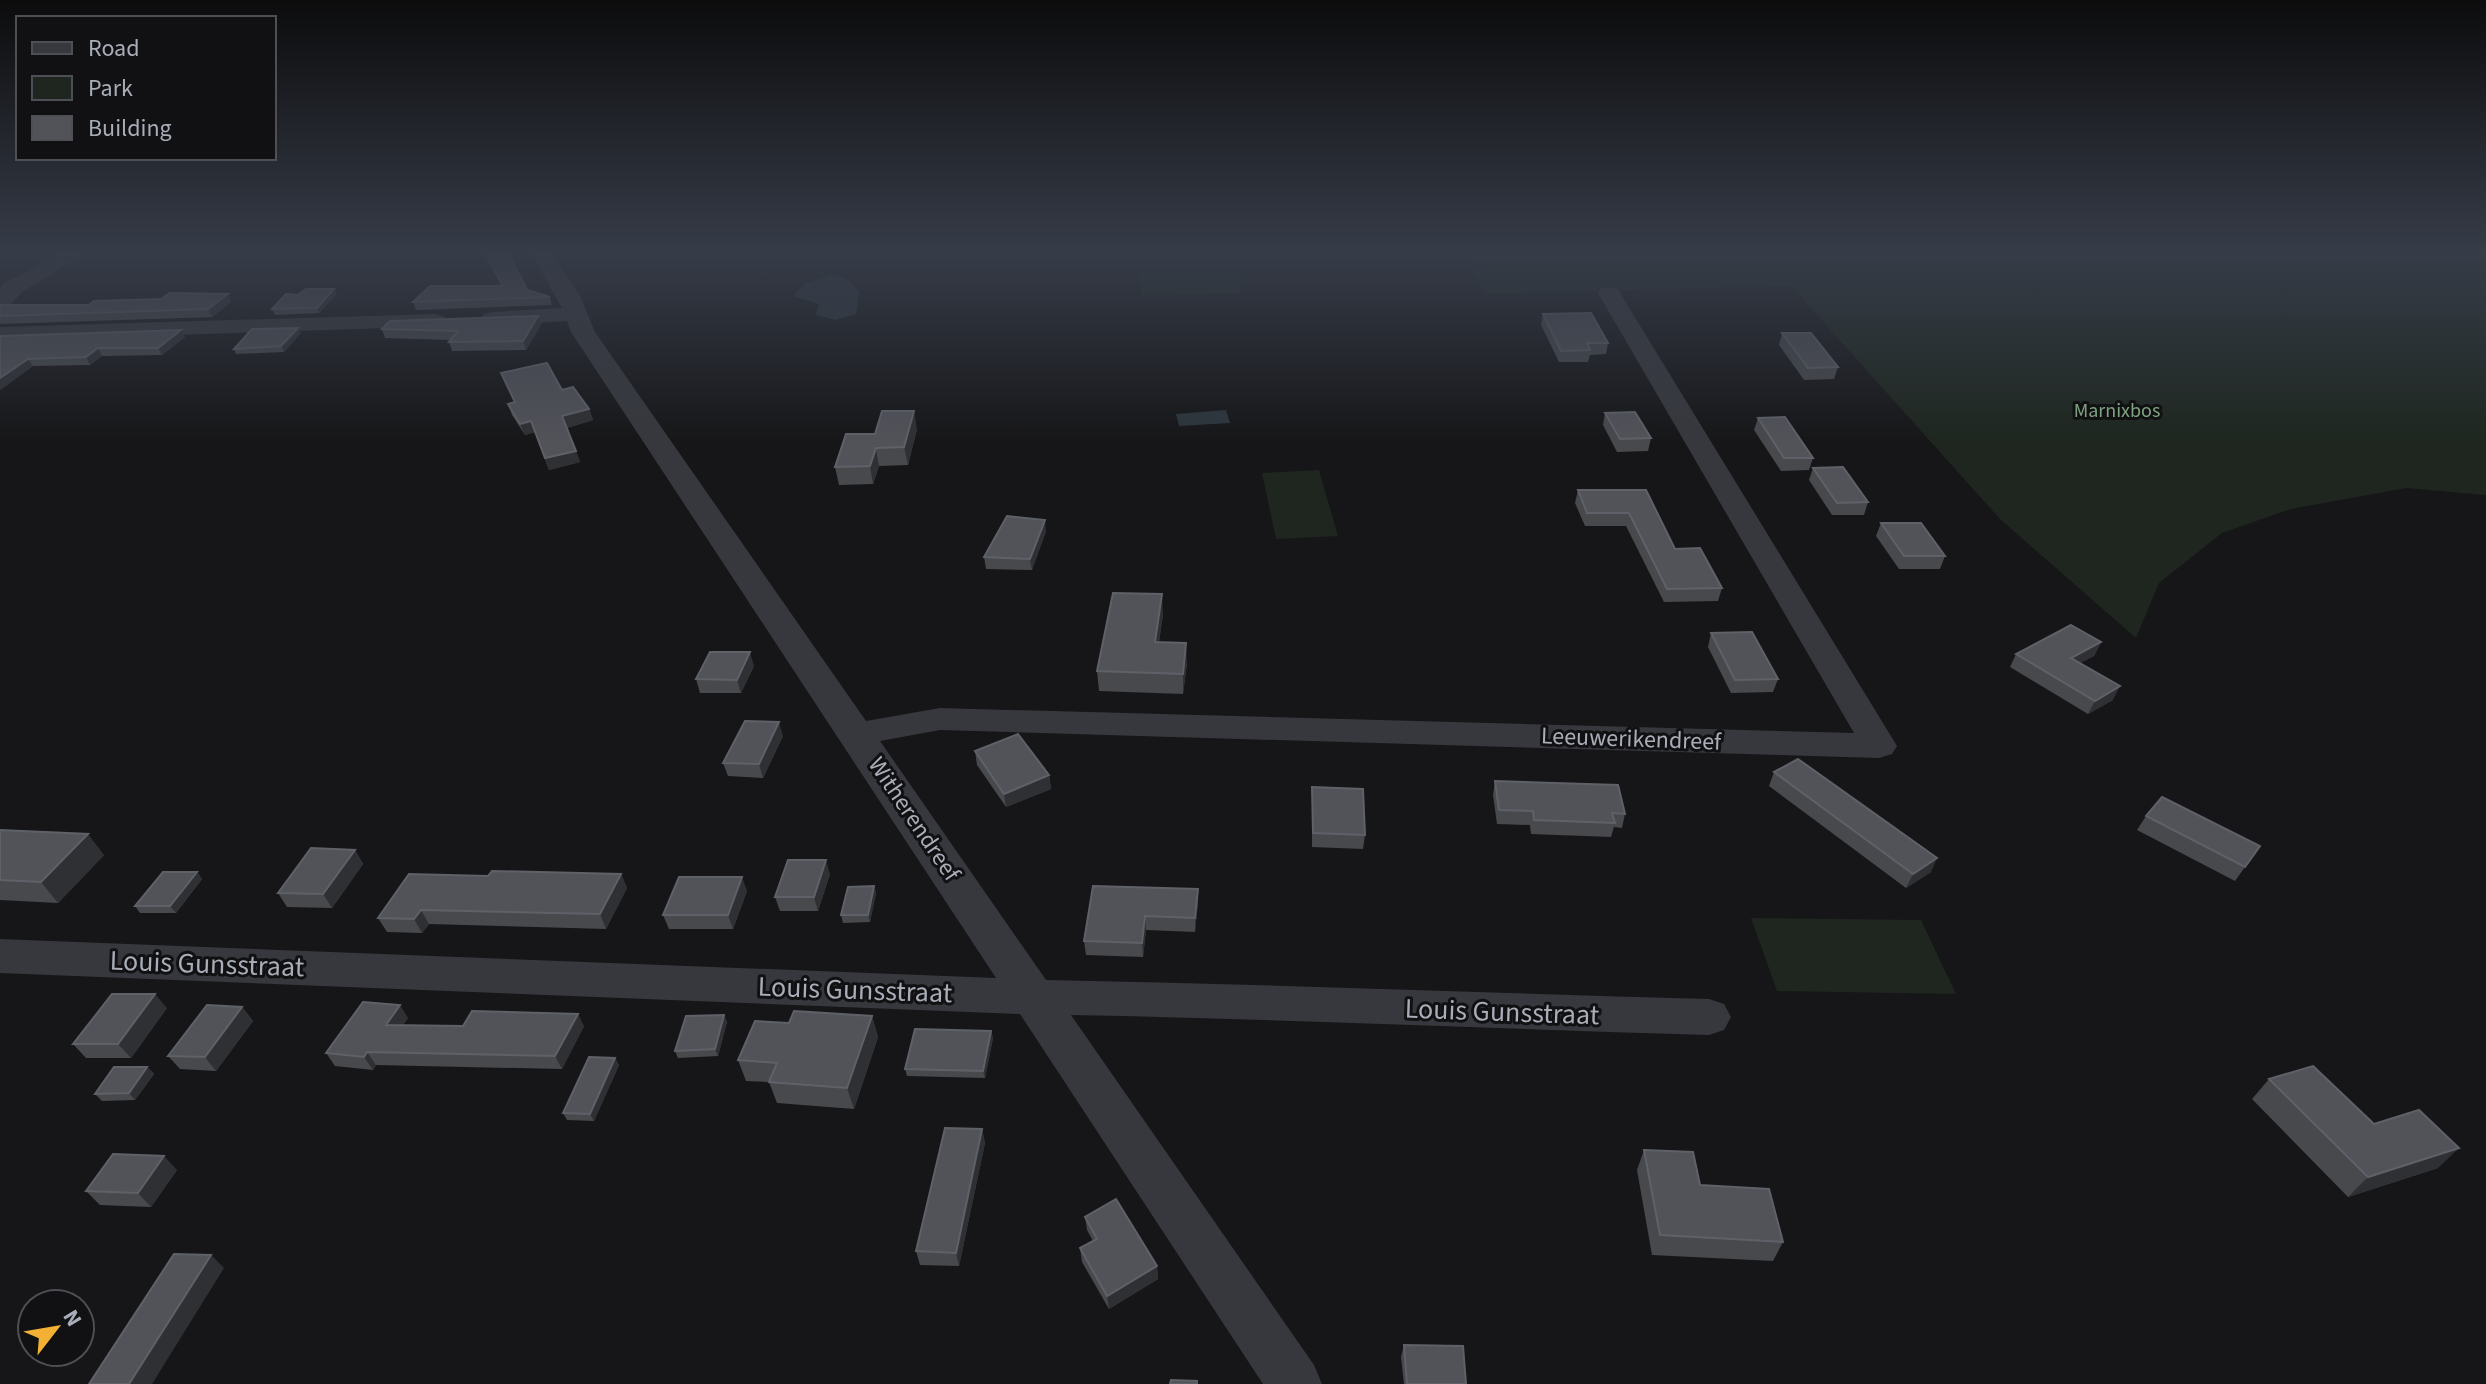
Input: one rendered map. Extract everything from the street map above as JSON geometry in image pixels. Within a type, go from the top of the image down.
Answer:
[{"type":"street","points":[[0,334],[559,316]]},
{"type":"street","name":"Witherendreef","points":[[577,316],[583,332],[1295,1384]]},
{"type":"street","name":"Leeuwerikendreef","points":[[857,734],[940,719],[1879,746],[1622,316]]},
{"type":"street","name":"Louis Gunsstraat","points":[[0,956],[1034,997],[1293,1002],[1426,1010],[1709,1017]]},
{"type":"green space","name":"Marnixbos","points":[[1818,316],[2486,316],[2486,495],[2406,488],[2291,509],[2222,533],[2159,583],[2136,638],[2000,519]]},
{"type":"green space","points":[[1319,470],[1338,536],[1276,539],[1262,473]]},
{"type":"green space","points":[[1751,918],[1921,920],[1956,994],[1777,991]]},
{"type":"shaded area","points":[[818,316],[850,316],[835,320]]},
{"type":"shaded area","points":[[1226,410],[1230,423],[1179,426],[1176,414]]},
{"type":"building","points":[[538,316],[523,341],[449,342],[458,331],[382,329],[390,321]]},
{"type":"building","points":[[1544,316],[1592,316],[1608,343],[1587,343],[1590,350],[1561,351]]},
{"type":"building","points":[[298,328],[281,346],[234,349],[252,329]]},
{"type":"building","points":[[181,330],[158,348],[98,348],[86,357],[28,359],[0,378],[0,336]]},
{"type":"building","points":[[1782,333],[1811,333],[1838,367],[1808,368]]},
{"type":"building","points":[[547,363],[562,390],[573,387],[589,409],[562,416],[576,451],[545,458],[531,421],[520,424],[508,404],[515,402],[501,373]]},
{"type":"building","points":[[882,411],[914,411],[904,447],[876,448],[870,466],[835,467],[846,434],[875,434]]},
{"type":"building","points":[[1635,412],[1651,438],[1620,439],[1605,413]]},
{"type":"building","points":[[1785,417],[1813,458],[1784,458],[1758,418]]},
{"type":"building","points":[[1843,467],[1868,502],[1837,503],[1813,468]]},
{"type":"building","points":[[1578,490],[1646,490],[1675,549],[1700,548],[1722,588],[1667,589],[1629,513],[1587,513]]},
{"type":"building","points":[[1007,516],[1045,520],[1030,559],[984,557]]},
{"type":"building","points":[[1881,523],[1921,523],[1945,556],[1904,556]]},
{"type":"building","points":[[1113,593],[1162,594],[1155,642],[1186,643],[1183,674],[1097,671]]},
{"type":"building","points":[[2071,625],[2101,642],[2071,658],[2120,686],[2095,701],[2016,654]]},
{"type":"building","points":[[1752,632],[1778,679],[1735,680],[1711,633]]},
{"type":"building","points":[[710,652],[750,652],[737,680],[696,679]]},
{"type":"building","points":[[745,721],[779,722],[759,764],[723,763]]},
{"type":"building","points":[[1018,734],[1049,775],[1004,794],[975,751]]},
{"type":"building","points":[[1798,759],[1937,858],[1913,874],[1774,772]]},
{"type":"building","points":[[1495,781],[1618,785],[1625,814],[1612,813],[1615,823],[1534,820],[1533,811],[1499,810]]},
{"type":"building","points":[[1312,787],[1363,789],[1365,835],[1313,833]]},
{"type":"building","points":[[2162,797],[2260,846],[2245,867],[2146,816]]},
{"type":"building","points":[[0,830],[88,834],[41,882],[0,880]]},
{"type":"building","points":[[311,848],[355,850],[323,894],[278,893]]},
{"type":"building","points":[[788,860],[826,860],[814,897],[775,897]]},
{"type":"building","points":[[492,871],[621,874],[600,914],[421,910],[414,919],[378,918],[409,874],[488,876]]},
{"type":"building","points":[[163,872],[197,872],[170,906],[135,906]]},
{"type":"building","points":[[679,877],[742,877],[728,915],[663,915]]},
{"type":"building","points":[[874,886],[868,915],[841,915],[848,887]]},
{"type":"building","points":[[1093,886],[1198,889],[1195,918],[1145,916],[1142,943],[1084,941]]},
{"type":"building","points":[[112,994],[155,994],[118,1044],[73,1044]]},
{"type":"building","points":[[363,1002],[400,1005],[386,1025],[463,1026],[472,1011],[578,1014],[555,1056],[367,1052],[364,1057],[326,1053]]},
{"type":"building","points":[[207,1005],[242,1007],[205,1057],[168,1056]]},
{"type":"building","points":[[794,1011],[872,1016],[847,1088],[769,1082],[777,1063],[738,1060],[755,1021],[789,1023]]},
{"type":"building","points":[[724,1015],[715,1049],[675,1051],[686,1016]]},
{"type":"building","points":[[915,1029],[991,1031],[983,1071],[905,1069]]},
{"type":"building","points":[[589,1057],[615,1058],[590,1114],[563,1113]]},
{"type":"building","points":[[2313,1066],[2374,1124],[2419,1110],[2459,1148],[2368,1177],[2269,1079]]},
{"type":"building","points":[[114,1067],[147,1067],[129,1093],[95,1094]]},
{"type":"building","points":[[945,1128],[982,1129],[956,1253],[916,1251]]},
{"type":"building","points":[[1644,1150],[1693,1152],[1700,1185],[1769,1189],[1783,1242],[1660,1235]]},
{"type":"building","points":[[113,1154],[164,1156],[138,1193],[86,1191]]},
{"type":"building","points":[[1116,1199],[1157,1266],[1107,1296],[1080,1248],[1097,1239],[1085,1217]]},
{"type":"building","points":[[174,1254],[211,1255],[129,1384],[89,1384]]},
{"type":"building","points":[[1404,1345],[1463,1346],[1466,1384],[1407,1384]]},
{"type":"building","points":[[1171,1380],[1197,1381],[1197,1384],[1170,1384]]}]
